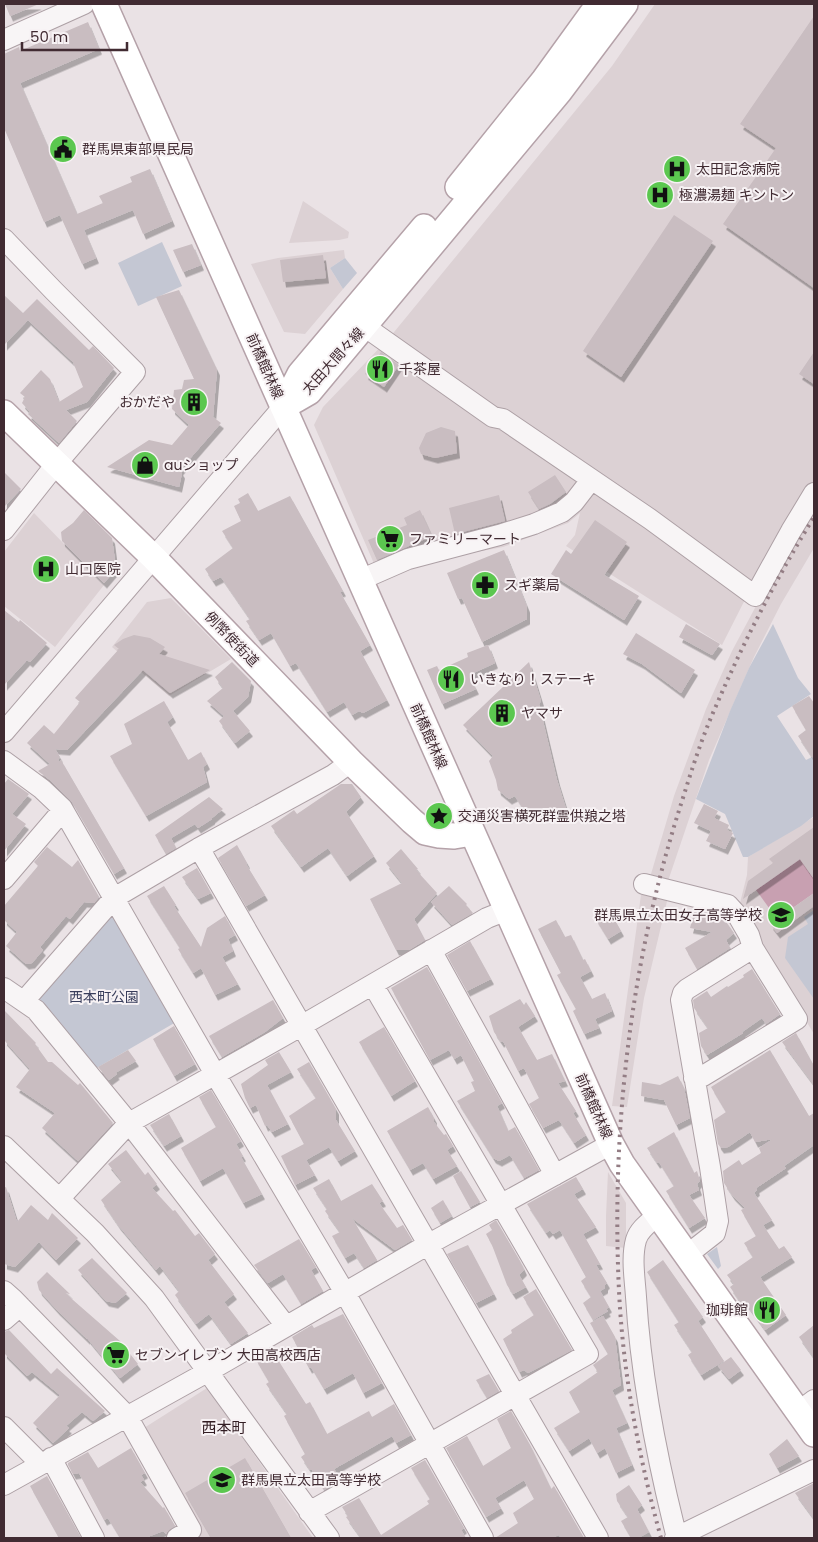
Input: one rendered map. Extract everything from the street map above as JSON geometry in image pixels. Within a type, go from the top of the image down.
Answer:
[{"type":"main road","name":"前橋館林線","points":[[104,4],[611,1144],[622,1164],[687,1255],[806,1406],[814,1434]]},
{"type":"main road","name":"太田大間々線","points":[[283,408],[300,374],[447,201],[544,80],[599,4]]},
{"type":"main road","name":"太田大間々線","points":[[283,408],[309,392],[559,92],[625,4]]},
{"type":"main road","name":"例幣使街道","points":[[4,413],[154,558],[351,762],[412,821],[425,832],[439,835],[454,836],[472,833]]},
{"type":"street","points":[[4,40],[84,4]]},
{"type":"street","points":[[4,239],[136,372],[57,463],[4,530]]},
{"type":"street","points":[[364,326],[493,417],[503,419],[590,480],[650,519],[755,596],[790,531],[814,493]]},
{"type":"street","points":[[4,732],[283,408]]},
{"type":"street","points":[[360,580],[408,559],[498,536],[562,512],[574,502],[590,480]]},
{"type":"street","points":[[4,761],[42,789],[63,810],[345,1293],[483,1538]]},
{"type":"street","points":[[24,1000],[114,898],[199,848],[333,775],[351,762]]},
{"type":"street","points":[[4,879],[63,810]]},
{"type":"street","points":[[199,848],[598,1538]]},
{"type":"street","points":[[644,884],[728,905],[738,916],[753,948],[798,1019],[703,1076],[694,1078]]},
{"type":"street","points":[[60,1198],[129,1123],[487,918],[507,910]]},
{"type":"street","points":[[687,1255],[715,1233],[718,1221],[680,1000],[686,989],[753,948]]},
{"type":"street","points":[[431,950],[555,1175]]},
{"type":"street","points":[[309,1512],[588,1354],[373,985]]},
{"type":"street","points":[[4,988],[36,1010],[129,1123],[286,1326]]},
{"type":"street","points":[[4,1485],[209,1371],[429,1244],[611,1144]]},
{"type":"street","points":[[4,1146],[95,1233],[154,1298],[329,1538]]},
{"type":"street","points":[[658,1215],[638,1234],[634,1250],[638,1330],[652,1424],[676,1538],[704,1532],[814,1470]]},
{"type":"street","points":[[4,1292],[20,1306],[126,1416],[191,1530],[177,1538]]},
{"type":"street","points":[[4,1320],[20,1306]]},
{"type":"street","points":[[4,1427],[46,1461],[94,1538]]},
{"type":"shaded area","name":"極濃湯麺 キントン","points":[[655,4],[814,4],[814,484],[760,570],[722,645],[566,546],[575,535],[580,513],[568,523],[503,547],[449,557],[406,570],[382,582],[314,425],[323,407],[390,337],[612,66]]},
{"type":"shaded area","points":[[303,201],[349,232],[348,238],[289,243]]},
{"type":"shaded area","points":[[344,250],[345,258],[330,268],[343,289],[305,334],[284,332],[251,264],[278,258]]},
{"type":"shaded area","points":[[814,503],[814,548],[781,604],[736,698],[709,760],[668,881],[652,877],[651,874],[674,796],[706,709],[732,651],[788,546]]},
{"type":"shaded area","name":"山口医院","points":[[34,513],[104,585],[55,647],[4,606],[4,552]]},
{"type":"shaded area","points":[[171,598],[231,659],[169,696],[112,647],[147,602]]},
{"type":"shaded area","name":"群馬県立太田女子高等学校","points":[[814,817],[814,1034],[760,945],[754,927],[740,903],[747,875],[748,857]]},
{"type":"shaded area","points":[[800,859],[814,879],[814,893],[777,919],[756,890]]},
{"type":"shaded area","points":[[646,892],[668,897],[644,998],[627,1107],[612,1106],[641,895]]},
{"type":"shaded area","points":[[608,1172],[626,1203],[626,1248],[606,1246]]},
{"type":"shaded area","name":"群馬県立太田高等学校","points":[[207,1388],[313,1538],[189,1538],[144,1428]]},
{"type":"green space","points":[[162,242],[182,286],[138,306],[118,263]]},
{"type":"green space","points":[[345,258],[357,273],[343,289],[330,268]]},
{"type":"green space","points":[[773,624],[798,678],[811,694],[777,716],[806,760],[814,756],[814,816],[801,826],[748,857],[743,857],[725,814],[696,799],[730,711],[749,668]]},
{"type":"green space","name":"西本町公園","points":[[114,898],[183,1018],[88,1073],[24,1001]]},
{"type":"green space","points":[[814,910],[814,999],[785,958],[788,937],[808,924],[804,917]]},
{"type":"green space","points":[[717,1247],[721,1266],[718,1269],[707,1254]]},
{"type":"building","points":[[5,4],[39,4],[10,16]]},
{"type":"building","points":[[814,16],[814,288],[723,224],[776,148],[740,124]]},
{"type":"building","points":[[88,22],[99,49],[20,83],[77,214],[103,203],[99,196],[132,182],[130,177],[150,169],[172,221],[143,234],[133,210],[84,230],[96,258],[82,264],[60,215],[44,222],[4,128],[4,54],[19,47],[20,51]]},
{"type":"building","points":[[674,215],[713,241],[621,377],[583,351]]},
{"type":"building","points":[[192,244],[201,265],[183,272],[173,250]]},
{"type":"building","points":[[323,255],[326,278],[283,282],[280,260]]},
{"type":"building","points":[[179,290],[217,370],[213,417],[221,423],[180,470],[182,473],[179,487],[107,467],[149,440],[172,445],[189,425],[172,409],[174,390],[182,389],[184,380],[194,379],[156,297]]},
{"type":"building","points":[[4,295],[23,313],[37,299],[89,350],[93,346],[114,368],[87,402],[66,410],[77,421],[59,443],[28,414],[30,412],[22,403],[25,397],[20,393],[41,370],[50,379],[59,402],[83,387],[73,362],[28,320],[4,345]]},
{"type":"building","points":[[381,352],[399,365],[384,387],[365,374]]},
{"type":"building","points":[[814,352],[814,384],[799,374]]},
{"type":"building","points":[[441,427],[455,431],[457,453],[435,458],[421,454],[419,448],[426,433]]},
{"type":"building","points":[[4,472],[21,489],[4,507]]},
{"type":"building","points":[[555,475],[566,492],[550,504],[539,509],[528,492]]},
{"type":"building","points":[[248,493],[258,511],[290,496],[343,591],[340,592],[370,645],[360,651],[387,700],[363,713],[359,711],[352,715],[344,702],[327,712],[296,663],[290,666],[271,633],[259,640],[246,621],[250,619],[221,577],[213,581],[205,569],[233,548],[222,531],[241,521],[234,506],[240,503],[238,499]]},
{"type":"building","points":[[499,495],[505,521],[455,534],[449,508]]},
{"type":"building","points":[[84,510],[112,538],[116,569],[104,583],[62,541],[61,532],[73,523]]},
{"type":"building","points":[[420,510],[432,536],[377,560],[368,540],[407,525],[404,518]]},
{"type":"building","points":[[595,520],[627,542],[604,575],[639,596],[624,620],[551,574],[566,550],[571,554]]},
{"type":"building","name":"スギ薬局","points":[[504,550],[527,607],[527,619],[482,642],[462,598],[458,599],[447,573]]},
{"type":"building","points":[[4,610],[19,622],[20,620],[47,643],[30,662],[27,660],[4,685]]},
{"type":"building","points":[[686,624],[720,644],[712,655],[679,637]]},
{"type":"building","points":[[636,633],[695,670],[681,693],[642,664],[623,654]]},
{"type":"building","points":[[134,635],[150,638],[165,647],[159,654],[210,670],[170,693],[143,670],[67,750],[55,749],[60,757],[59,762],[61,760],[124,868],[114,874],[72,802],[38,771],[50,764],[27,743],[44,725],[54,734],[80,702],[75,698],[119,649],[114,645]]},
{"type":"building","name":"いきなり！ステーキ","points":[[488,645],[495,663],[469,675],[476,689],[442,704],[427,670],[437,666],[439,670],[468,657],[467,653]]},
{"type":"building","points":[[232,662],[251,681],[248,697],[233,711],[250,731],[235,743],[219,721],[224,716],[207,701],[223,688],[215,677]]},
{"type":"building","points":[[529,662],[541,701],[539,704],[557,780],[567,812],[525,812],[515,796],[509,799],[498,790],[489,761],[493,756],[463,725]]},
{"type":"building","points":[[809,696],[814,703],[814,760],[798,736],[806,730],[792,706]]},
{"type":"building","points":[[164,701],[173,717],[167,722],[188,760],[201,752],[207,764],[203,767],[207,782],[146,816],[110,756],[132,744],[124,724]]},
{"type":"building","points":[[8,779],[29,794],[12,814],[26,824],[4,851],[4,784]]},
{"type":"building","points":[[341,784],[352,784],[361,797],[346,812],[374,856],[347,876],[328,848],[301,867],[271,826],[294,810],[297,814]]},
{"type":"building","points":[[209,797],[223,809],[198,828],[195,824],[171,838],[176,848],[166,854],[155,835]]},
{"type":"building","points":[[704,804],[718,811],[714,818],[729,825],[727,830],[733,833],[725,849],[706,841],[711,831],[694,823]]},
{"type":"building","points":[[814,827],[814,879],[800,859],[743,899],[748,881],[773,863],[769,859]]},
{"type":"building","points":[[237,845],[265,895],[246,906],[218,858]]},
{"type":"building","points":[[47,847],[72,867],[78,860],[99,897],[94,903],[84,902],[70,919],[66,916],[40,947],[43,950],[32,963],[26,964],[6,946],[17,932],[4,920],[4,906],[38,866],[34,862]]},
{"type":"building","points":[[401,849],[418,869],[416,870],[437,893],[414,919],[425,940],[409,950],[396,950],[370,899],[402,883],[386,863]]},
{"type":"building","points":[[197,868],[211,893],[198,899],[182,877]]},
{"type":"building","points":[[164,886],[176,905],[174,906],[201,947],[207,928],[225,916],[235,935],[228,939],[233,951],[222,957],[238,984],[215,995],[201,968],[193,973],[178,949],[180,948],[147,896]]},
{"type":"building","points":[[449,886],[473,913],[452,925],[431,902]]},
{"type":"building","points":[[814,893],[814,906],[777,933],[770,924]]},
{"type":"building","points":[[608,908],[621,931],[608,939],[595,918]]},
{"type":"building","points":[[695,909],[722,916],[734,933],[726,940],[730,948],[697,969],[685,948],[712,932],[690,928]]},
{"type":"building","points":[[556,920],[565,937],[571,935],[583,960],[585,959],[591,971],[580,977],[592,999],[605,993],[612,1011],[595,1019],[599,1028],[584,1034],[573,1011],[576,1009],[557,975],[561,973],[538,929]]},
{"type":"building","points":[[470,941],[491,979],[467,991],[447,955]]},
{"type":"building","points":[[427,967],[502,1103],[497,1106],[508,1131],[515,1127],[539,1170],[524,1178],[510,1155],[499,1161],[493,1158],[457,1101],[475,1091],[471,1082],[474,1081],[461,1055],[454,1059],[449,1050],[430,1060],[391,988]]},
{"type":"building","points":[[752,969],[780,1014],[766,1024],[762,1018],[743,1033],[707,1055],[701,1046],[699,1033],[708,1028],[694,1008],[693,1000],[707,991],[711,997],[744,977],[743,975]]},
{"type":"building","points":[[520,999],[524,1005],[526,1002],[535,1016],[518,1027],[537,1060],[552,1054],[565,1081],[558,1083],[576,1111],[573,1113],[586,1135],[574,1143],[559,1120],[543,1128],[529,1104],[539,1098],[524,1068],[518,1071],[503,1041],[501,1042],[494,1032],[489,1016]]},
{"type":"building","points":[[273,1000],[283,1018],[265,1032],[222,1057],[209,1036]]},
{"type":"building","points":[[4,1010],[36,1043],[48,1062],[52,1062],[78,1085],[80,1083],[113,1123],[78,1161],[42,1128],[55,1113],[16,1087],[30,1069],[4,1040]]},
{"type":"building","points":[[174,1026],[195,1064],[174,1076],[153,1039]]},
{"type":"building","points":[[384,1027],[415,1081],[391,1096],[359,1042]]},
{"type":"building","points":[[796,1033],[814,1066],[814,1085],[782,1042]]},
{"type":"building","points":[[128,1050],[136,1061],[115,1073],[117,1074],[109,1080],[98,1067]]},
{"type":"building","points":[[770,1050],[809,1116],[814,1113],[814,1145],[784,1166],[786,1168],[756,1188],[757,1190],[754,1193],[772,1220],[763,1225],[779,1249],[784,1246],[792,1257],[760,1277],[786,1315],[765,1330],[744,1301],[741,1303],[730,1287],[734,1284],[727,1275],[753,1257],[744,1243],[756,1236],[741,1210],[745,1208],[732,1195],[724,1183],[723,1171],[739,1160],[742,1165],[761,1153],[759,1148],[773,1139],[755,1142],[750,1132],[728,1147],[721,1148],[718,1144],[714,1120],[726,1112],[711,1087]]},
{"type":"building","points":[[279,1052],[291,1072],[267,1085],[288,1124],[272,1132],[267,1125],[265,1126],[256,1105],[250,1108],[241,1084],[268,1065],[265,1060]]},
{"type":"building","points":[[309,1062],[336,1109],[336,1120],[355,1151],[338,1161],[329,1147],[306,1160],[315,1175],[295,1185],[281,1156],[304,1144],[289,1116],[316,1098],[297,1069]]},
{"type":"building","points":[[678,1076],[684,1088],[690,1118],[676,1125],[664,1100],[641,1096],[642,1082],[660,1085]]},
{"type":"building","points":[[211,1090],[241,1141],[236,1144],[243,1156],[241,1157],[262,1194],[243,1203],[223,1168],[200,1181],[181,1148],[216,1127],[199,1097]]},
{"type":"building","points":[[428,1107],[434,1122],[444,1135],[446,1134],[453,1146],[447,1150],[457,1166],[433,1179],[423,1163],[410,1170],[387,1131]]},
{"type":"building","points":[[169,1114],[181,1136],[164,1146],[150,1125]]},
{"type":"building","points":[[674,1132],[694,1173],[697,1171],[700,1181],[697,1184],[699,1190],[689,1195],[705,1218],[689,1228],[666,1191],[674,1186],[659,1162],[657,1163],[647,1148]]},
{"type":"building","points":[[126,1150],[145,1175],[148,1172],[157,1184],[152,1188],[173,1211],[175,1210],[195,1236],[199,1233],[215,1254],[208,1260],[234,1294],[224,1302],[248,1333],[231,1344],[209,1314],[196,1324],[175,1295],[179,1291],[160,1266],[156,1270],[118,1225],[101,1200],[122,1181],[108,1164]]},
{"type":"building","points":[[461,1171],[480,1202],[470,1207],[453,1176]]},
{"type":"building","points":[[576,1177],[583,1189],[574,1194],[596,1227],[583,1234],[600,1264],[596,1265],[607,1283],[605,1288],[600,1291],[609,1307],[606,1309],[608,1311],[593,1320],[583,1303],[591,1297],[581,1281],[586,1277],[560,1230],[553,1234],[550,1230],[546,1233],[527,1204]]},
{"type":"building","points":[[329,1179],[341,1201],[372,1184],[383,1201],[379,1203],[397,1228],[403,1225],[412,1240],[395,1250],[352,1218],[377,1260],[364,1268],[354,1253],[345,1258],[332,1236],[340,1232],[325,1211],[327,1209],[313,1188]]},
{"type":"building","points":[[6,1187],[17,1222],[31,1205],[48,1220],[52,1213],[78,1238],[56,1260],[39,1242],[15,1267],[4,1264],[4,1188]]},
{"type":"building","points":[[443,1200],[452,1216],[440,1223],[431,1208]]},
{"type":"building","points":[[496,1220],[524,1270],[519,1275],[526,1287],[513,1294],[507,1285],[486,1234],[492,1230],[489,1225]]},
{"type":"building","points":[[299,1239],[316,1267],[311,1270],[323,1291],[301,1304],[283,1274],[268,1283],[254,1265]]},
{"type":"building","points":[[468,1245],[494,1294],[476,1303],[447,1254]]},
{"type":"building","points":[[92,1258],[127,1293],[115,1303],[106,1301],[78,1270]]},
{"type":"building","points":[[663,1260],[703,1317],[698,1321],[724,1361],[701,1375],[688,1355],[692,1352],[674,1325],[679,1322],[647,1272]]},
{"type":"building","points":[[47,1272],[70,1294],[65,1293],[120,1341],[138,1364],[120,1378],[87,1338],[39,1290],[37,1282]]},
{"type":"building","points":[[536,1289],[572,1350],[528,1373],[524,1370],[519,1372],[503,1339],[512,1333],[511,1330],[534,1315],[523,1297]]},
{"type":"building","points":[[343,1314],[382,1383],[363,1393],[353,1373],[324,1389],[311,1367],[309,1368],[292,1337],[312,1325],[314,1328]]},
{"type":"building","points":[[603,1316],[615,1337],[621,1385],[612,1390],[627,1423],[616,1428],[632,1465],[616,1473],[605,1448],[597,1453],[589,1438],[569,1451],[554,1428],[580,1412],[569,1392],[598,1372],[593,1365],[608,1354],[590,1323]]},
{"type":"building","points":[[814,1325],[814,1358],[799,1337]]},
{"type":"building","points":[[9,1330],[51,1374],[57,1368],[105,1411],[93,1421],[82,1412],[66,1426],[69,1428],[53,1443],[33,1423],[60,1395],[32,1372],[27,1376],[4,1353],[4,1332]]},
{"type":"building","points":[[271,1349],[306,1404],[310,1402],[327,1434],[369,1411],[372,1417],[394,1404],[411,1435],[396,1443],[392,1436],[334,1469],[341,1480],[324,1490],[312,1470],[310,1470],[301,1457],[305,1454],[284,1416],[287,1414],[266,1384],[269,1382],[255,1358]]},
{"type":"building","points":[[731,1357],[741,1370],[729,1379],[718,1366]]},
{"type":"building","points":[[489,1374],[499,1391],[487,1398],[476,1380]]},
{"type":"building","points":[[511,1411],[551,1489],[554,1486],[584,1538],[561,1538],[559,1535],[551,1538],[495,1538],[518,1523],[513,1513],[534,1499],[524,1480],[495,1498],[501,1508],[486,1517],[446,1448],[467,1436],[483,1466],[511,1448],[497,1419]]},
{"type":"building","points":[[787,1439],[799,1456],[777,1468],[769,1454]]},
{"type":"building","points":[[131,1448],[145,1473],[141,1475],[144,1480],[140,1482],[164,1507],[175,1526],[166,1534],[163,1531],[145,1538],[120,1538],[108,1518],[104,1520],[79,1473],[73,1474],[68,1465],[68,1463],[88,1452],[98,1468]]},
{"type":"building","points":[[245,1458],[291,1538],[211,1538],[185,1493]]},
{"type":"building","points":[[425,1460],[464,1528],[461,1530],[466,1538],[361,1538],[346,1517],[348,1516],[342,1507],[359,1498],[381,1535],[429,1504],[427,1501],[430,1499],[411,1468]]},
{"type":"building","points":[[47,1476],[81,1538],[59,1538],[30,1486]]},
{"type":"building","points":[[814,1483],[814,1519],[795,1493]]},
{"type":"building","points":[[629,1485],[642,1505],[637,1509],[649,1532],[638,1538],[631,1538],[621,1521],[628,1517],[617,1501],[616,1494]]},
{"type":"railway","points":[[661,1538],[633,1416],[621,1322],[617,1229],[618,1167],[628,1043],[650,921],[664,861],[706,729],[738,657],[787,563],[814,517]]},
{"type":"place","name":"群馬県東部県民局","points":[[63,149]]},
{"type":"place","name":"太田記念病院","points":[[677,169]]},
{"type":"place","name":"極濃湯麺 キントン","points":[[660,195]]},
{"type":"place","name":"千茶屋","points":[[380,369]]},
{"type":"place","name":"おかだや","points":[[194,402]]},
{"type":"place","name":"auショップ","points":[[145,465]]},
{"type":"place","name":"ファミリーマート","points":[[390,539]]},
{"type":"place","name":"山口医院","points":[[46,569]]},
{"type":"place","name":"スギ薬局","points":[[485,585]]},
{"type":"place","name":"いきなり！ステーキ","points":[[451,679]]},
{"type":"place","name":"ヤマサ","points":[[502,713]]},
{"type":"place","name":"交通災害横死群霊供羪之塔","points":[[439,816]]},
{"type":"place","name":"群馬県立太田女子高等学校","points":[[781,915]]},
{"type":"place","name":"珈琲館","points":[[767,1310]]},
{"type":"place","name":"セブンイレブン 大田高校西店","points":[[116,1355]]},
{"type":"place","name":"群馬県立太田高等学校","points":[[222,1480]]},
{"type":"district","name":"西本町","points":[[224,1427]]}]
